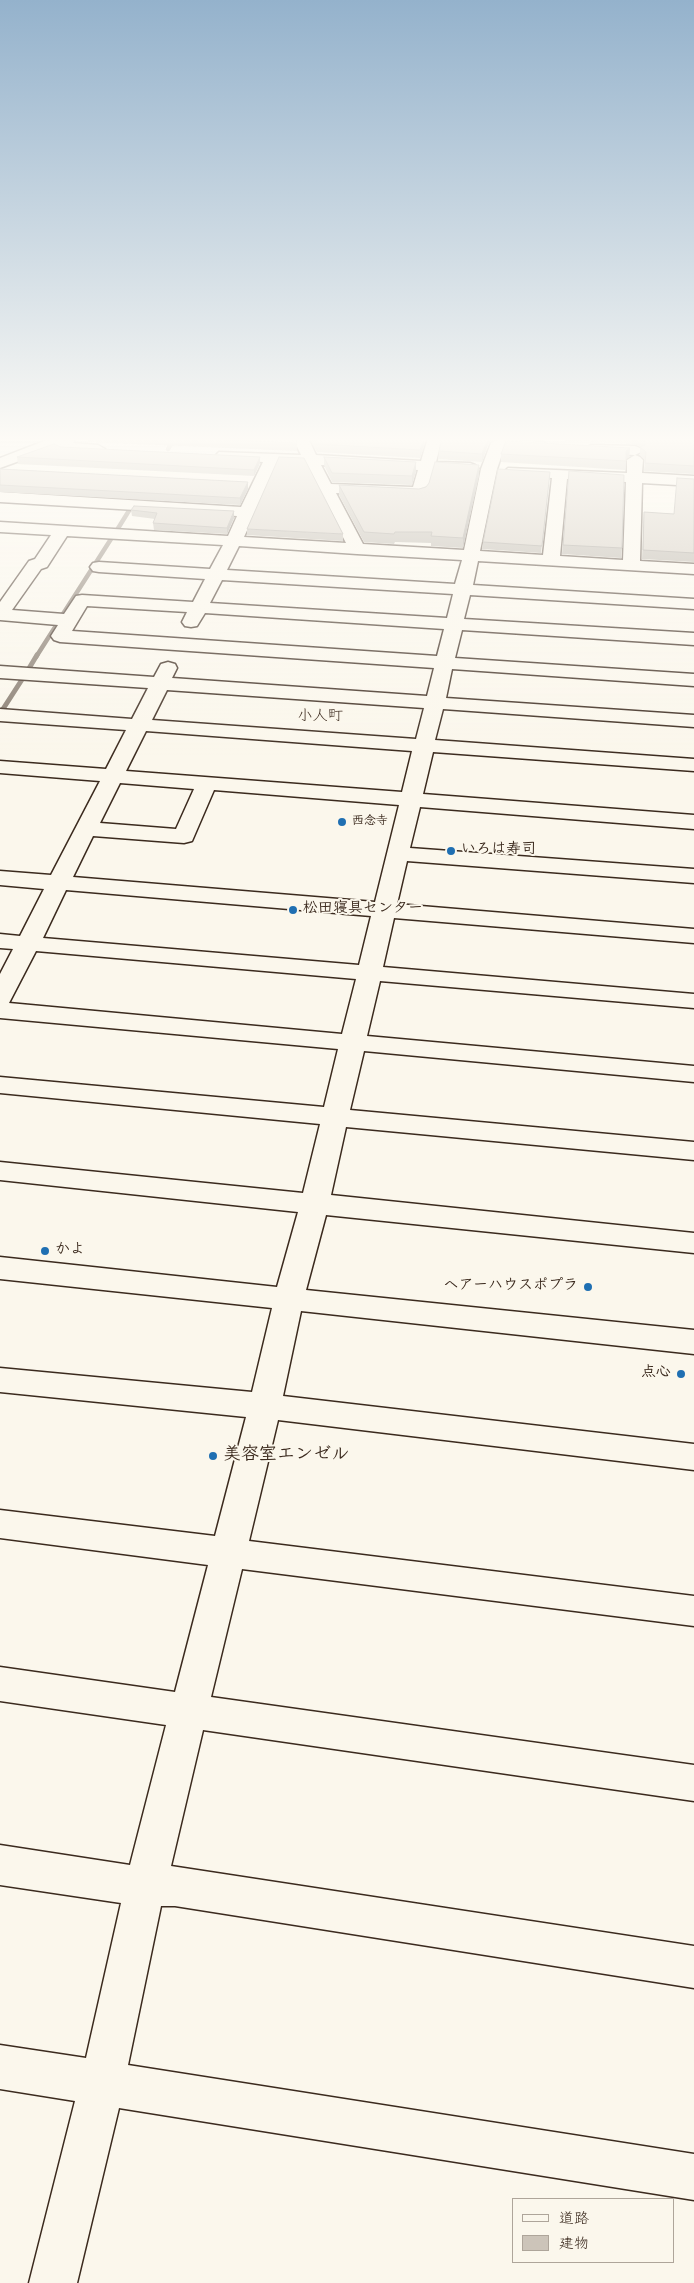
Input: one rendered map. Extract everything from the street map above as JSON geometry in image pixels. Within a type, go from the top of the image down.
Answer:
[{"type":"street","points":[[0,615],[34,565],[41,562],[53,545]]},
{"type":"street","points":[[0,998],[140,725],[179,644],[232,545]]},
{"type":"street","points":[[282,545],[694,569]]},
{"type":"street","points":[[53,2283],[102,2084],[145,1887],[265,1406],[289,1298],[314,1205],[473,545]]},
{"type":"street","points":[[551,560],[553,545]]},
{"type":"street","points":[[632,545],[632,565]]},
{"type":"street","points":[[307,634],[328,581],[349,548]]},
{"type":"street","points":[[99,567],[694,604]]},
{"type":"street","points":[[694,639],[454,624],[307,634],[179,644],[60,636],[82,600],[199,607],[307,634],[445,662],[694,680]]},
{"type":"street","points":[[0,615],[69,620]]},
{"type":"street","points":[[0,672],[694,721]]},
{"type":"street","points":[[0,715],[694,765]]},
{"type":"street","points":[[0,767],[411,798],[694,822]]},
{"type":"street","points":[[86,829],[184,836],[207,783]]},
{"type":"street","points":[[398,854],[694,876]]},
{"type":"street","points":[[0,878],[694,936]]},
{"type":"street","points":[[0,941],[694,1001]]},
{"type":"street","points":[[0,1010],[694,1074]]},
{"type":"street","points":[[0,1085],[694,1152]]},
{"type":"street","points":[[0,1171],[694,1243]]},
{"type":"street","points":[[0,1268],[694,1342]]},
{"type":"street","points":[[0,1380],[265,1406],[694,1457]]},
{"type":"street","points":[[0,1524],[694,1611]]},
{"type":"street","points":[[0,1684],[694,1783]]},
{"type":"street","points":[[0,1865],[145,1887],[175,1886],[694,1968]]},
{"type":"street","points":[[0,2067],[694,2177]]},
{"type":"building","points":[[520,545],[542,545],[542,546]]},
{"type":"building","points":[[563,545],[622,545],[622,548]]},
{"type":"building","points":[[643,545],[694,545],[694,553],[643,550]]},
{"type":"waterway","points":[[63,614],[107,545]]},
{"type":"waterway","points":[[36,657],[57,624]]},
{"type":"waterway","points":[[28,670],[37,655]]},
{"type":"waterway","points":[[3,709],[23,678]]},
{"type":"place","name":"西念寺","points":[[342,822]]},
{"type":"place","name":"いろは寿司","points":[[451,851]]},
{"type":"place","name":"松田寝具センター","points":[[293,910]]},
{"type":"place","name":"かよ","points":[[45,1251]]},
{"type":"place","name":"ヘアーハウスポプラ","points":[[588,1287]]},
{"type":"place","name":"点心","points":[[681,1374]]},
{"type":"place","name":"美容室エンゼル","points":[[213,1456]]},
{"type":"district","name":"小人町","points":[[320,718]]}]
